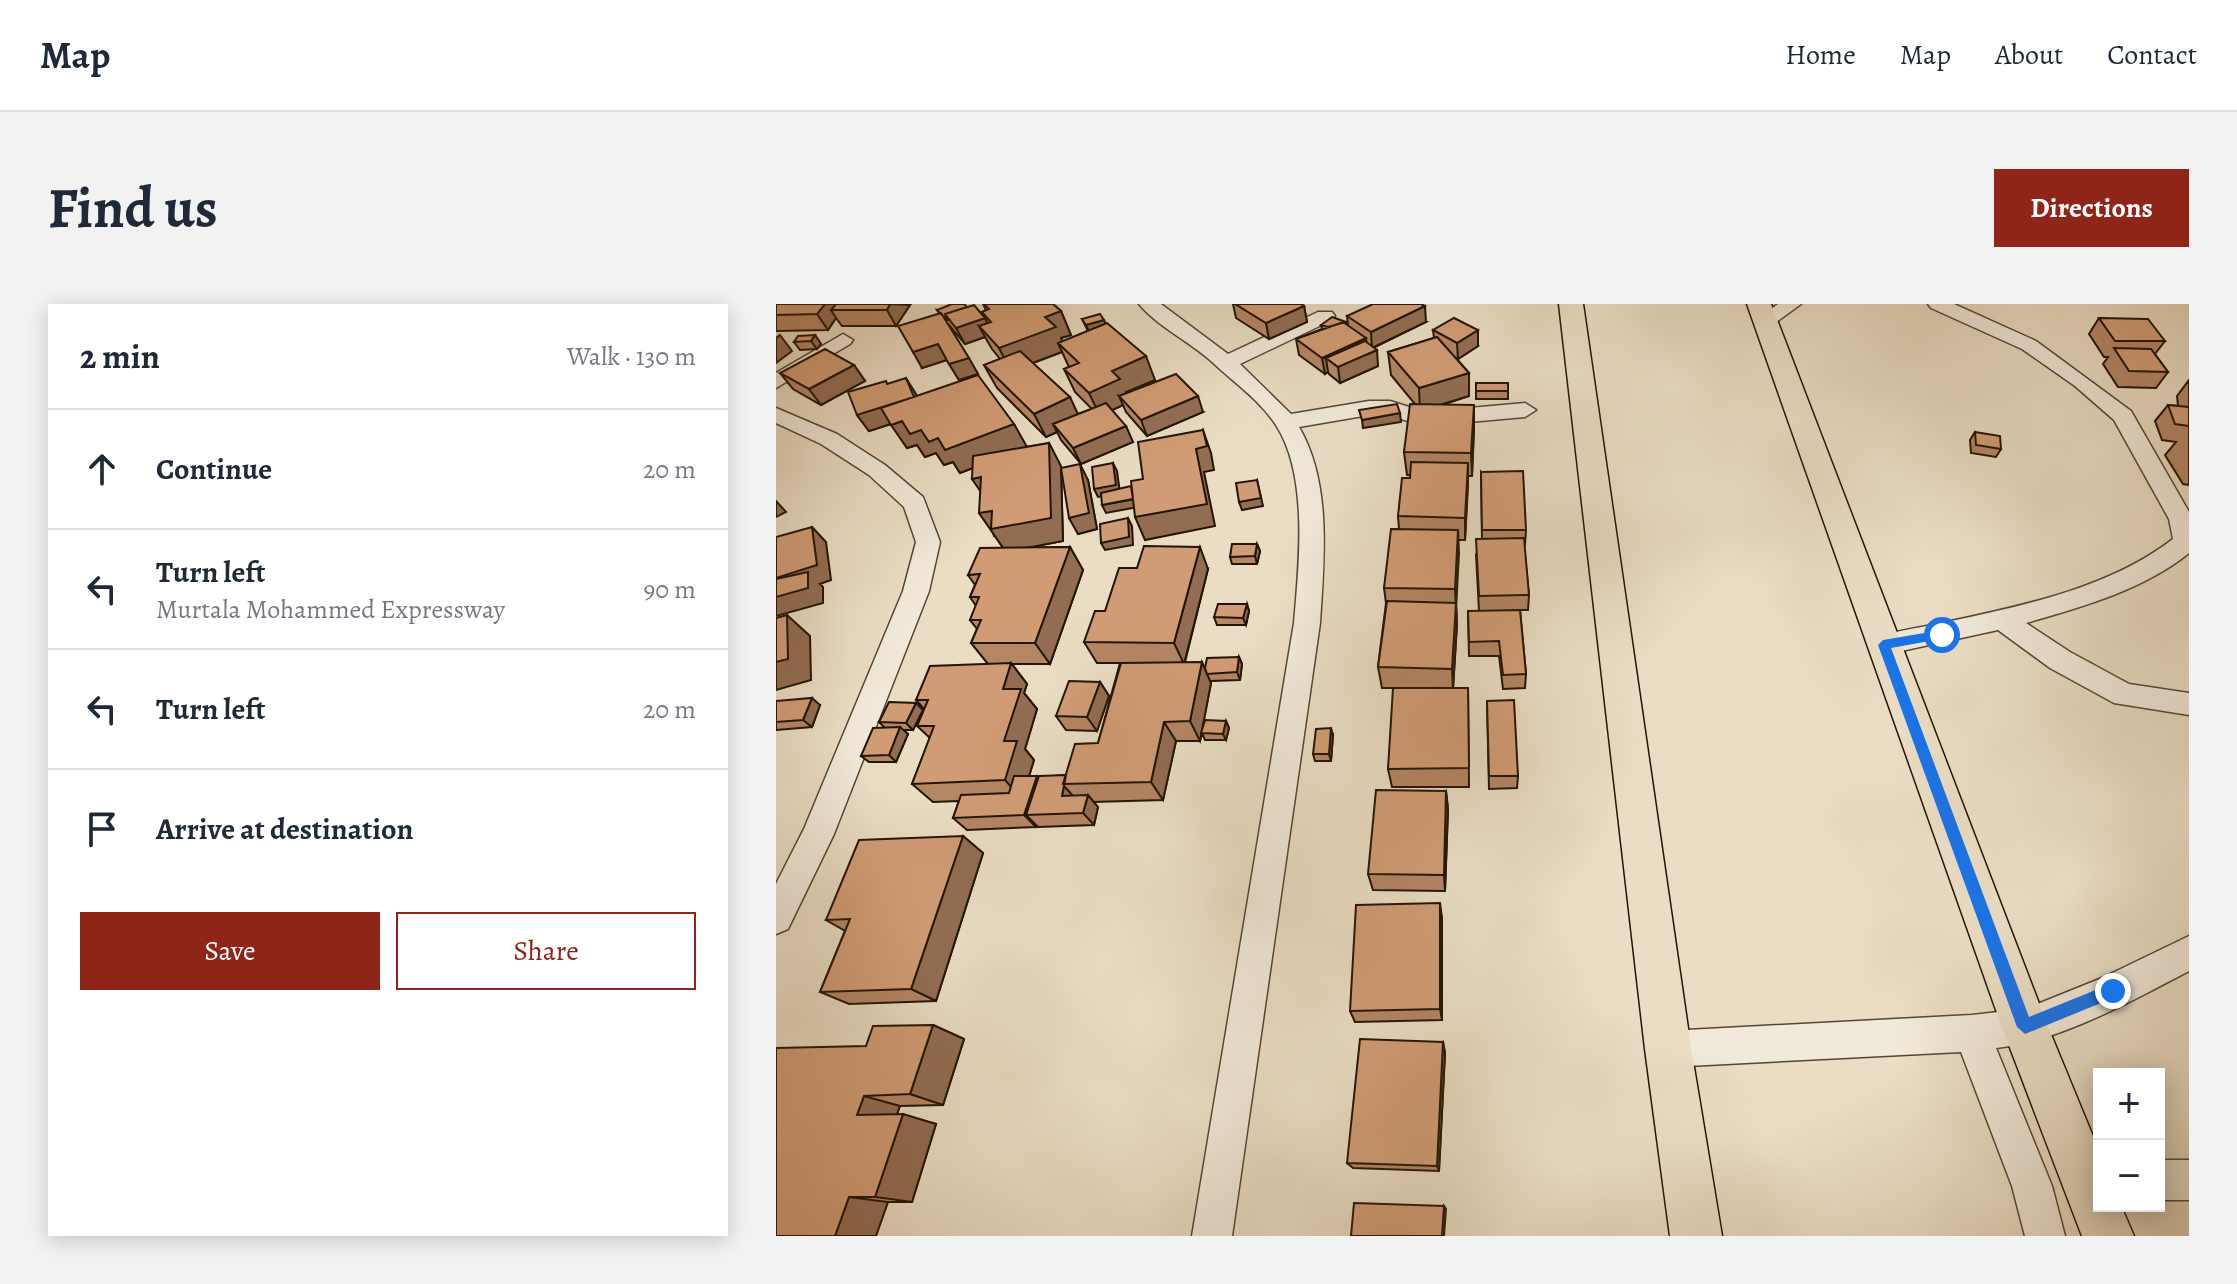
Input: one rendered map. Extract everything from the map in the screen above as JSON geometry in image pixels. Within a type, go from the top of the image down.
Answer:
[{"type":"main road","points":[[1571,304],[1668,1049],[1696,1236]]},
{"type":"main road","points":[[1771,310],[1883,645],[2025,1027],[2093,1179]]},
{"type":"main road","points":[[2102,1212],[2108,1236]]},
{"type":"street","points":[[1149,304],[1224,364],[1286,422],[1298,449],[1308,494],[1313,550],[1307,623],[1212,1236]]},
{"type":"street","points":[[1883,645],[1942,635],[2089,592],[2171,558],[2186,542],[2181,519],[2123,416],[2082,382],[2029,345],[1938,304]]},
{"type":"street","points":[[1224,364],[1325,316]]},
{"type":"street","points":[[776,382],[843,340]]},
{"type":"street","points":[[1286,422],[1369,408],[1390,408],[1424,419],[1525,410]]},
{"type":"street","points":[[776,415],[829,439],[877,470],[915,503],[928,542],[916,591],[818,834],[776,918]]},
{"type":"street","points":[[2001,619],[2060,660],[2124,695],[2189,704]]},
{"type":"street","points":[[1668,1049],[1972,1033],[2025,1027],[2113,991],[2189,953]]},
{"type":"street","points":[[1972,1033],[2032,1186],[2045,1236]]},
{"type":"street","points":[[2165,1180],[2189,1180]]},
{"type":"building","points":[[776,304],[825,304],[817,314],[776,315]]},
{"type":"building","points":[[836,304],[890,304],[887,310],[831,310]]},
{"type":"building","points":[[952,304],[967,307],[945,314],[948,321],[937,310]]},
{"type":"building","points":[[984,304],[1053,304],[1061,311],[1045,317],[1056,327],[999,348],[979,326],[991,322],[982,312],[989,309]]},
{"type":"building","points":[[1235,304],[1301,304],[1304,306],[1266,323]]},
{"type":"building","points":[[1373,304],[1425,306],[1371,332],[1347,316]]},
{"type":"building","points":[[974,305],[985,318],[956,328],[945,314]]},
{"type":"building","points":[[941,313],[969,358],[949,364],[938,344],[913,352],[898,326]]},
{"type":"building","points":[[1100,314],[1104,320],[1086,325],[1082,319]]},
{"type":"building","points":[[1332,317],[1346,322],[1328,327],[1321,325]]},
{"type":"building","points":[[1454,318],[1478,330],[1457,343],[1433,330]]},
{"type":"building","points":[[2099,318],[2148,319],[2165,341],[2115,341]]},
{"type":"building","points":[[1343,322],[1366,338],[1322,358],[1296,339]]},
{"type":"building","points":[[1107,323],[1146,356],[1112,371],[1120,379],[1089,393],[1064,369],[1079,363],[1058,343]]},
{"type":"building","points":[[815,335],[811,341],[794,342],[798,336]]},
{"type":"building","points":[[1437,337],[1469,373],[1419,388],[1388,352]]},
{"type":"building","points":[[1365,341],[1377,350],[1338,367],[1326,358]]},
{"type":"building","points":[[2114,348],[2151,349],[2168,372],[2129,371]]},
{"type":"building","points":[[825,349],[854,365],[809,389],[780,373]]},
{"type":"building","points":[[1020,351],[1070,397],[1034,414],[984,365]]},
{"type":"building","points":[[1176,374],[1198,396],[1141,420],[1119,396]]},
{"type":"building","points":[[978,375],[1014,424],[945,450],[938,438],[929,442],[921,430],[910,434],[902,421],[891,425],[881,408]]},
{"type":"building","points":[[906,378],[914,397],[857,415],[848,392]]},
{"type":"building","points":[[1476,383],[1508,383],[1508,391],[1476,391]]},
{"type":"building","points":[[1106,403],[1126,426],[1073,448],[1053,424]]},
{"type":"building","points":[[1397,404],[1400,413],[1362,420],[1359,410]]},
{"type":"building","points":[[1410,404],[1474,405],[1471,453],[1404,452]]},
{"type":"building","points":[[2168,405],[2189,407],[2189,426],[2175,424]]},
{"type":"building","points":[[1203,430],[1207,446],[1196,449],[1207,504],[1135,517],[1131,481],[1143,479],[1138,442]]},
{"type":"building","points":[[1975,432],[2000,436],[2001,449],[1976,445]]},
{"type":"building","points":[[1049,443],[1051,518],[991,529],[992,511],[979,513],[981,477],[972,479],[973,456]]},
{"type":"building","points":[[1411,462],[1468,463],[1465,518],[1398,516],[1402,478],[1410,478]]},
{"type":"building","points":[[1113,463],[1116,485],[1094,489],[1092,467]]},
{"type":"building","points":[[1080,464],[1089,513],[1069,518],[1061,468]]},
{"type":"building","points":[[1523,471],[1526,530],[1482,530],[1481,472]]},
{"type":"building","points":[[1257,480],[1261,498],[1239,502],[1236,483]]},
{"type":"building","points":[[1131,486],[1133,499],[1102,505],[1101,493]]},
{"type":"building","points":[[1128,518],[1129,537],[1101,543],[1100,524]]},
{"type":"building","points":[[812,527],[817,565],[776,578],[776,537]]},
{"type":"building","points":[[1391,529],[1458,530],[1455,589],[1384,588]]},
{"type":"building","points":[[1524,538],[1529,595],[1479,596],[1476,539]]},
{"type":"building","points":[[1232,544],[1257,544],[1255,556],[1230,557]]},
{"type":"building","points":[[1144,546],[1200,547],[1174,643],[1084,642],[1095,611],[1105,611],[1119,568],[1137,568]]},
{"type":"building","points":[[1070,547],[1035,643],[971,643],[981,620],[970,620],[979,597],[970,597],[980,574],[968,575],[980,548]]},
{"type":"building","points":[[808,572],[808,588],[776,597],[776,579]]},
{"type":"building","points":[[1387,601],[1456,603],[1452,669],[1378,667]]},
{"type":"building","points":[[1218,604],[1247,604],[1243,618],[1214,617]]},
{"type":"building","points":[[1520,610],[1526,674],[1503,675],[1499,641],[1469,642],[1468,611]]},
{"type":"building","points":[[787,615],[788,659],[776,662],[776,618]]},
{"type":"building","points":[[1239,657],[1237,672],[1207,674],[1207,658]]},
{"type":"building","points":[[1202,662],[1190,721],[1164,722],[1151,782],[1063,784],[1075,744],[1098,743],[1121,663]]},
{"type":"building","points":[[1011,663],[1003,689],[1021,689],[1004,741],[1017,741],[1005,780],[912,784],[934,726],[917,726],[928,700],[916,700],[930,666]]},
{"type":"building","points":[[1069,681],[1100,682],[1087,717],[1056,716]]},
{"type":"building","points":[[1393,688],[1468,688],[1469,768],[1388,769]]},
{"type":"building","points":[[812,698],[803,720],[776,722],[776,701]]},
{"type":"building","points":[[1514,700],[1518,776],[1489,776],[1487,701]]},
{"type":"building","points":[[889,702],[916,703],[906,723],[879,722]]},
{"type":"building","points":[[1205,720],[1226,721],[1223,734],[1201,733]]},
{"type":"building","points":[[900,727],[889,755],[861,756],[873,728]]},
{"type":"building","points":[[1331,728],[1329,754],[1313,754],[1316,729]]},
{"type":"building","points":[[1066,775],[1062,796],[1088,795],[1083,813],[1026,815],[1039,776]]},
{"type":"building","points":[[1014,776],[1037,776],[1024,815],[953,818],[961,795],[1009,793]]},
{"type":"building","points":[[1376,790],[1446,791],[1444,875],[1368,874]]},
{"type":"building","points":[[963,836],[911,989],[820,992],[850,919],[826,920],[859,840]]},
{"type":"building","points":[[1440,903],[1440,1009],[1350,1011],[1356,905]]},
{"type":"building","points":[[933,1025],[910,1094],[864,1096],[857,1115],[903,1114],[875,1197],[849,1197],[835,1236],[776,1236],[776,1048],[866,1046],[873,1026]]},
{"type":"building","points":[[1360,1039],[1443,1042],[1437,1166],[1347,1163]]},
{"type":"building","points":[[1354,1203],[1444,1206],[1442,1236],[1351,1236]]},
{"type":"route","points":[[1942,635],[1883,645],[2025,1027],[2113,991]]}]
